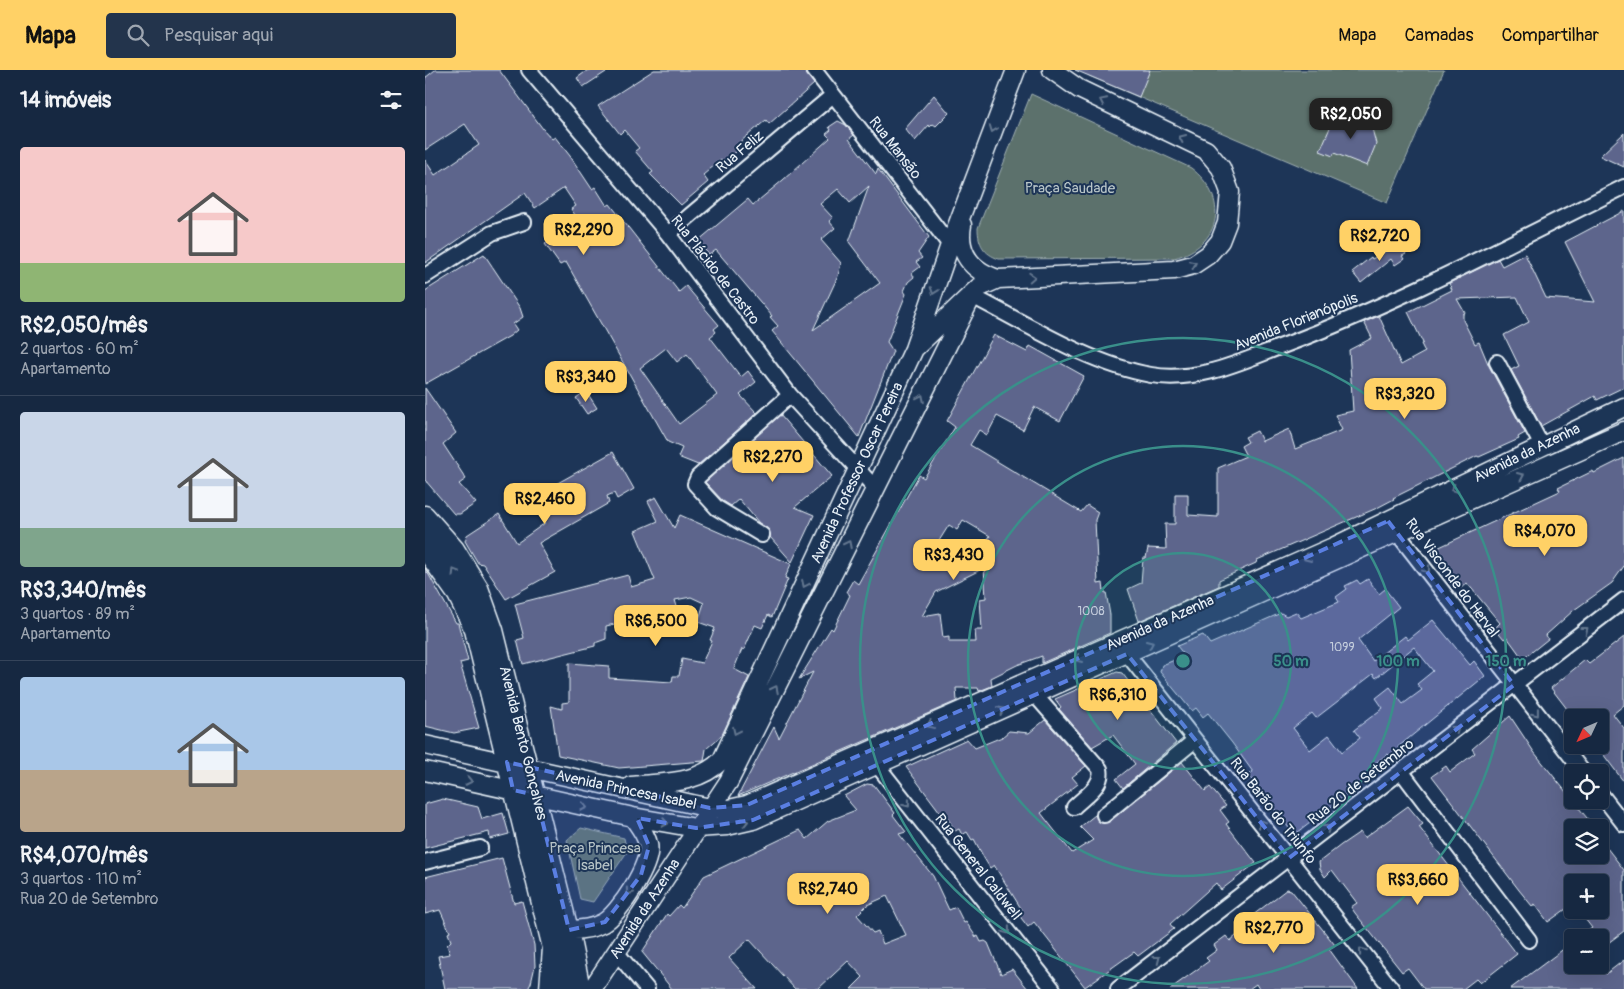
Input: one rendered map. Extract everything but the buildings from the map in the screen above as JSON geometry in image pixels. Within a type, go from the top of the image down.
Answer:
[{"type":"main road","points":[[1013,77],[1025,70]]},
{"type":"main road","points":[[914,349],[972,296],[978,288],[998,279],[1174,270],[1193,265],[1208,255],[1220,241],[1227,223],[1230,192],[1221,168],[1206,150],[1079,89],[1059,73]]},
{"type":"main road","name":"Avenida Professor Oscar Pereira","points":[[613,787],[691,780],[713,769],[722,760],[914,349],[950,245],[1013,77]]},
{"type":"main road","points":[[965,205],[960,233],[961,246],[966,258],[975,268],[998,279]]},
{"type":"main road","name":"Avenida Professor Oscar Pereira","points":[[710,808],[729,781],[972,296]]},
{"type":"main road","name":"Avenida da Azenha","points":[[697,828],[727,826],[753,820],[1127,654],[1392,526],[1542,446],[1624,407]]},
{"type":"main road","name":"Avenida da Azenha","points":[[592,989],[710,808],[729,809],[747,805],[1333,547],[1392,526],[1624,431]]},
{"type":"main road","name":"Avenida Bento Gonçalves","points":[[425,515],[455,549],[479,588],[494,630],[518,765],[525,793],[569,930],[579,979],[578,989]]},
{"type":"main road","name":"Avenida Bento Gonçalves","points":[[425,550],[457,595],[473,630],[518,765],[525,793],[552,948],[549,989]]},
{"type":"main road","name":"Avenida Princesa Isabel","points":[[425,745],[710,808]]},
{"type":"main road","name":"Avenida Princesa Isabel","points":[[425,771],[633,817],[697,828]]},
{"type":"main road","points":[[569,930],[593,928],[605,922],[641,875],[647,859],[649,846],[633,817]]},
{"type":"street","name":"Rua Plácido de Castro","points":[[529,70],[668,234],[790,395],[876,489]]},
{"type":"street","name":"Rua Mansão","points":[[814,70],[950,245]]},
{"type":"street","name":"Rua Feliz","points":[[668,234],[833,95]]},
{"type":"street","name":"Avenida Florianópolis","points":[[972,296],[1098,359],[1151,375],[1180,377],[1233,365],[1349,321],[1624,188]]},
{"type":"street","points":[[425,276],[491,233],[524,222]]},
{"type":"street","points":[[1497,362],[1542,446]]},
{"type":"street","points":[[762,535],[717,508],[695,484],[698,477],[790,395]]},
{"type":"street","name":"Rua Visconde do Herval","points":[[1392,526],[1577,764]]},
{"type":"street","points":[[425,533],[446,556],[467,592],[483,628],[518,765]]},
{"type":"street","name":"Rua 20 de Setembro","points":[[1118,989],[1624,600]]},
{"type":"street","name":"Rua Barão do Triunfo","points":[[1127,654],[1392,989]]},
{"type":"street","points":[[1035,695],[1100,769],[1102,776],[1099,783],[1074,807]]},
{"type":"street","points":[[1104,815],[1195,740]]},
{"type":"street","name":"Rua General Caldwell","points":[[877,765],[1053,989]]},
{"type":"street","points":[[1401,771],[1529,940]]},
{"type":"street","points":[[525,793],[565,964],[563,989]]},
{"type":"street","points":[[1609,805],[1624,824]]},
{"type":"street","points":[[425,862],[480,848]]},
{"type":"street","points":[[617,953],[647,989]]},
{"type":"highlighted area","points":[[1388,521],[1514,685],[1289,858],[1127,654],[753,820],[696,828],[637,818],[649,846],[641,875],[605,922],[569,930],[536,795],[513,790],[507,762],[710,808],[747,805]]},
{"type":"green space","points":[[1082,70],[1444,70],[1387,203],[1089,76]]},
{"type":"green space","name":"Praça Saudade","points":[[1031,94],[1191,168],[1212,193],[1215,219],[1211,232],[1202,243],[1190,252],[1174,258],[999,259],[989,254],[981,244],[978,228]]},
{"type":"green space","name":"Praça Princesa Isabel","points":[[581,828],[624,838],[627,852],[593,902],[580,899],[567,840]]}]
